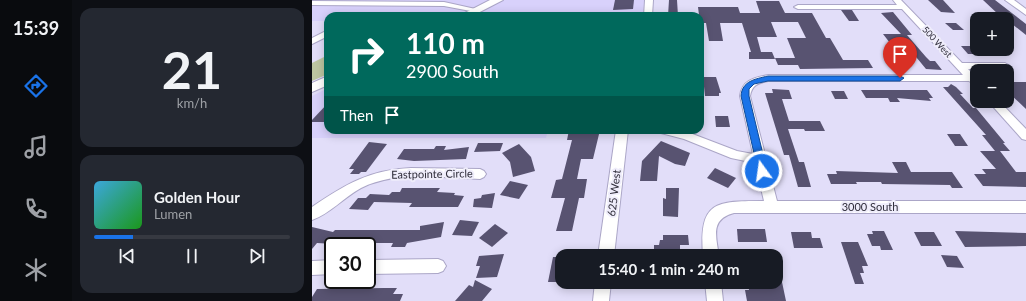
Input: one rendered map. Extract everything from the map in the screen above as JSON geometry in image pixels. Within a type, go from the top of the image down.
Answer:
[{"type":"main road","points":[[472,12],[498,0]]},
{"type":"main road","points":[[312,88],[324,82]]},
{"type":"street","points":[[648,12],[649,0]]},
{"type":"street","name":"500 West","points":[[897,0],[970,77]]},
{"type":"street","points":[[1009,0],[1026,13]]},
{"type":"street","points":[[312,3],[382,2],[444,4],[476,10]]},
{"type":"street","points":[[798,7],[904,7]]},
{"type":"street","points":[[312,40],[324,35]]},
{"type":"street","points":[[960,66],[970,66]]},
{"type":"street","points":[[772,207],[759,159],[745,94],[747,86],[751,83],[768,78],[970,81]]},
{"type":"street","points":[[1000,108],[1026,136]]},
{"type":"street","name":"625 West","points":[[607,249],[621,134]]},
{"type":"street","points":[[682,134],[745,158],[759,159]]},
{"type":"street","name":"Eastpointe Circle","points":[[312,214],[359,183],[384,175],[480,174]]},
{"type":"street","name":"3000 South","points":[[711,249],[709,226],[713,216],[716,213],[734,207],[1026,207]]},
{"type":"street","points":[[376,267],[438,266]]},
{"type":"street","points":[[312,268],[324,267]]},
{"type":"street","points":[[600,301],[602,289]]},
{"type":"street","points":[[714,289],[715,301]]},
{"type":"shaded area","points":[[312,0],[644,0],[643,12],[324,12],[324,21],[312,21]]},
{"type":"shaded area","points":[[324,90],[324,134],[547,134],[546,138],[312,138],[312,96]]},
{"type":"green space","points":[[324,57],[324,76],[312,81],[312,63]]},
{"type":"building","points":[[615,0],[634,0],[633,9],[613,10]]},
{"type":"building","points":[[669,0],[677,0],[678,12],[668,12]]},
{"type":"building","points":[[928,0],[943,0],[955,13],[941,12]]},
{"type":"building","points":[[983,0],[995,0],[1010,12],[996,12]]},
{"type":"building","points":[[756,1],[779,1],[785,13],[812,13],[826,38],[830,38],[843,60],[868,60],[873,68],[800,69],[798,65],[778,65],[775,58],[795,58],[787,38],[806,38],[798,22],[771,22],[777,37],[757,37],[761,52],[772,52],[775,59],[749,59],[749,52],[751,52],[742,23],[720,23],[723,41],[709,41],[706,23],[704,23],[704,12],[699,12],[698,7],[738,7],[740,13],[760,13]]},
{"type":"building","points":[[841,10],[852,10],[859,21],[849,21]]},
{"type":"building","points":[[893,12],[912,35],[907,35],[930,61],[935,61],[942,70],[926,69],[912,52],[897,52],[883,34],[901,34],[881,13]]},
{"type":"building","points":[[1014,15],[1026,24],[1026,35],[1014,26]]},
{"type":"building","points":[[945,23],[956,23],[964,30],[953,30]]},
{"type":"building","points":[[961,46],[970,46],[970,54],[968,54]]},
{"type":"building","points":[[704,77],[716,77],[721,93],[719,93],[719,96],[705,96]]},
{"type":"building","points":[[1014,82],[1026,82],[1026,109],[1014,98]]},
{"type":"building","points":[[951,84],[956,87],[963,94],[960,94],[970,105],[970,108],[976,108],[1005,143],[1003,143],[1010,151],[1000,151],[1016,172],[1026,172],[1026,187],[983,186],[974,174],[986,174],[982,169],[996,169],[980,151],[995,151],[982,135],[986,135],[943,87],[948,87]]},
{"type":"building","points":[[772,89],[789,90],[792,99],[782,99],[789,121],[820,121],[825,131],[788,129],[799,162],[804,162],[811,187],[798,187],[789,155],[784,155],[765,93],[773,93]]},
{"type":"building","points":[[861,90],[927,90],[933,98],[929,98],[931,101],[897,98],[900,102],[890,102],[888,98],[866,98]]},
{"type":"building","points":[[831,91],[844,91],[848,99],[835,99]]},
{"type":"building","points":[[324,107],[324,122],[312,122],[312,120]]},
{"type":"building","points":[[715,116],[728,116],[730,127],[716,127]]},
{"type":"building","points":[[568,134],[599,134],[593,159],[581,159],[577,179],[587,179],[584,198],[579,198],[572,231],[556,231],[565,198],[551,198],[556,180],[562,179],[572,140],[567,140]]},
{"type":"building","points":[[947,134],[960,134],[968,146],[955,146]]},
{"type":"building","points":[[661,141],[690,153],[685,166],[675,164],[659,156],[657,181],[640,181],[642,161]]},
{"type":"building","points":[[369,142],[387,144],[366,172],[350,174],[354,169],[349,169]]},
{"type":"building","points":[[478,143],[503,143],[500,151],[474,152]]},
{"type":"building","points":[[519,144],[531,157],[535,171],[513,177],[510,162],[502,153]]},
{"type":"building","points":[[436,146],[446,146],[444,150],[469,147],[466,159],[414,161],[397,159],[404,149],[434,149]]},
{"type":"building","points":[[892,162],[906,162],[911,172],[952,172],[963,188],[952,188],[950,185],[882,184],[881,182],[831,184],[827,174],[837,174],[836,171],[898,173]]},
{"type":"building","points":[[715,168],[736,178],[728,188],[707,178]]},
{"type":"building","points":[[510,181],[528,185],[519,199],[500,195]]},
{"type":"building","points":[[402,188],[440,188],[437,192],[455,193],[454,195],[464,196],[458,207],[409,207],[412,203],[374,202],[368,210],[349,209],[358,198],[366,198],[370,194],[389,195],[392,192],[400,192]]},
{"type":"building","points":[[666,188],[679,188],[678,217],[663,216],[663,198],[666,199]]},
{"type":"building","points":[[495,193],[492,208],[473,207],[474,199],[481,198],[482,195]]},
{"type":"building","points":[[460,220],[479,222],[472,236],[452,235]]},
{"type":"building","points":[[444,222],[441,237],[407,243],[405,247],[391,247],[393,243],[376,243],[376,237],[324,237],[324,243],[317,243],[312,249],[312,227],[333,232],[335,230],[420,230],[420,226]]},
{"type":"building","points":[[495,224],[508,233],[492,247],[479,238]]},
{"type":"building","points":[[737,229],[765,229],[767,242],[738,242]]},
{"type":"building","points":[[872,231],[884,231],[893,250],[881,250],[880,246],[872,246],[867,234],[873,234]]},
{"type":"building","points":[[955,231],[1026,233],[1026,246],[965,247]]},
{"type":"building","points":[[791,232],[811,232],[812,238],[820,238],[823,248],[794,248]]},
{"type":"building","points":[[914,232],[934,232],[942,246],[921,246]]},
{"type":"building","points":[[663,235],[688,235],[689,245],[680,245],[680,249],[654,249],[654,245],[659,245],[660,240],[663,240]]},
{"type":"building","points":[[841,242],[858,242],[868,266],[862,266],[864,273],[860,273],[864,284],[855,284]]},
{"type":"building","points":[[504,254],[497,277],[476,278],[480,266],[476,266],[479,256]]},
{"type":"building","points":[[941,255],[957,256],[964,268],[947,267]]},
{"type":"building","points":[[553,257],[555,257],[555,282],[548,282]]},
{"type":"building","points":[[475,280],[492,289],[482,301],[455,301],[469,285],[473,287]]},
{"type":"building","points":[[783,287],[786,301],[747,301],[745,290],[783,289]]},
{"type":"building","points":[[397,288],[393,294],[403,294],[400,301],[312,301],[312,297],[317,289]]},
{"type":"route","points":[[762,171],[745,96],[747,86],[751,83],[760,79],[768,78],[900,78]]}]
